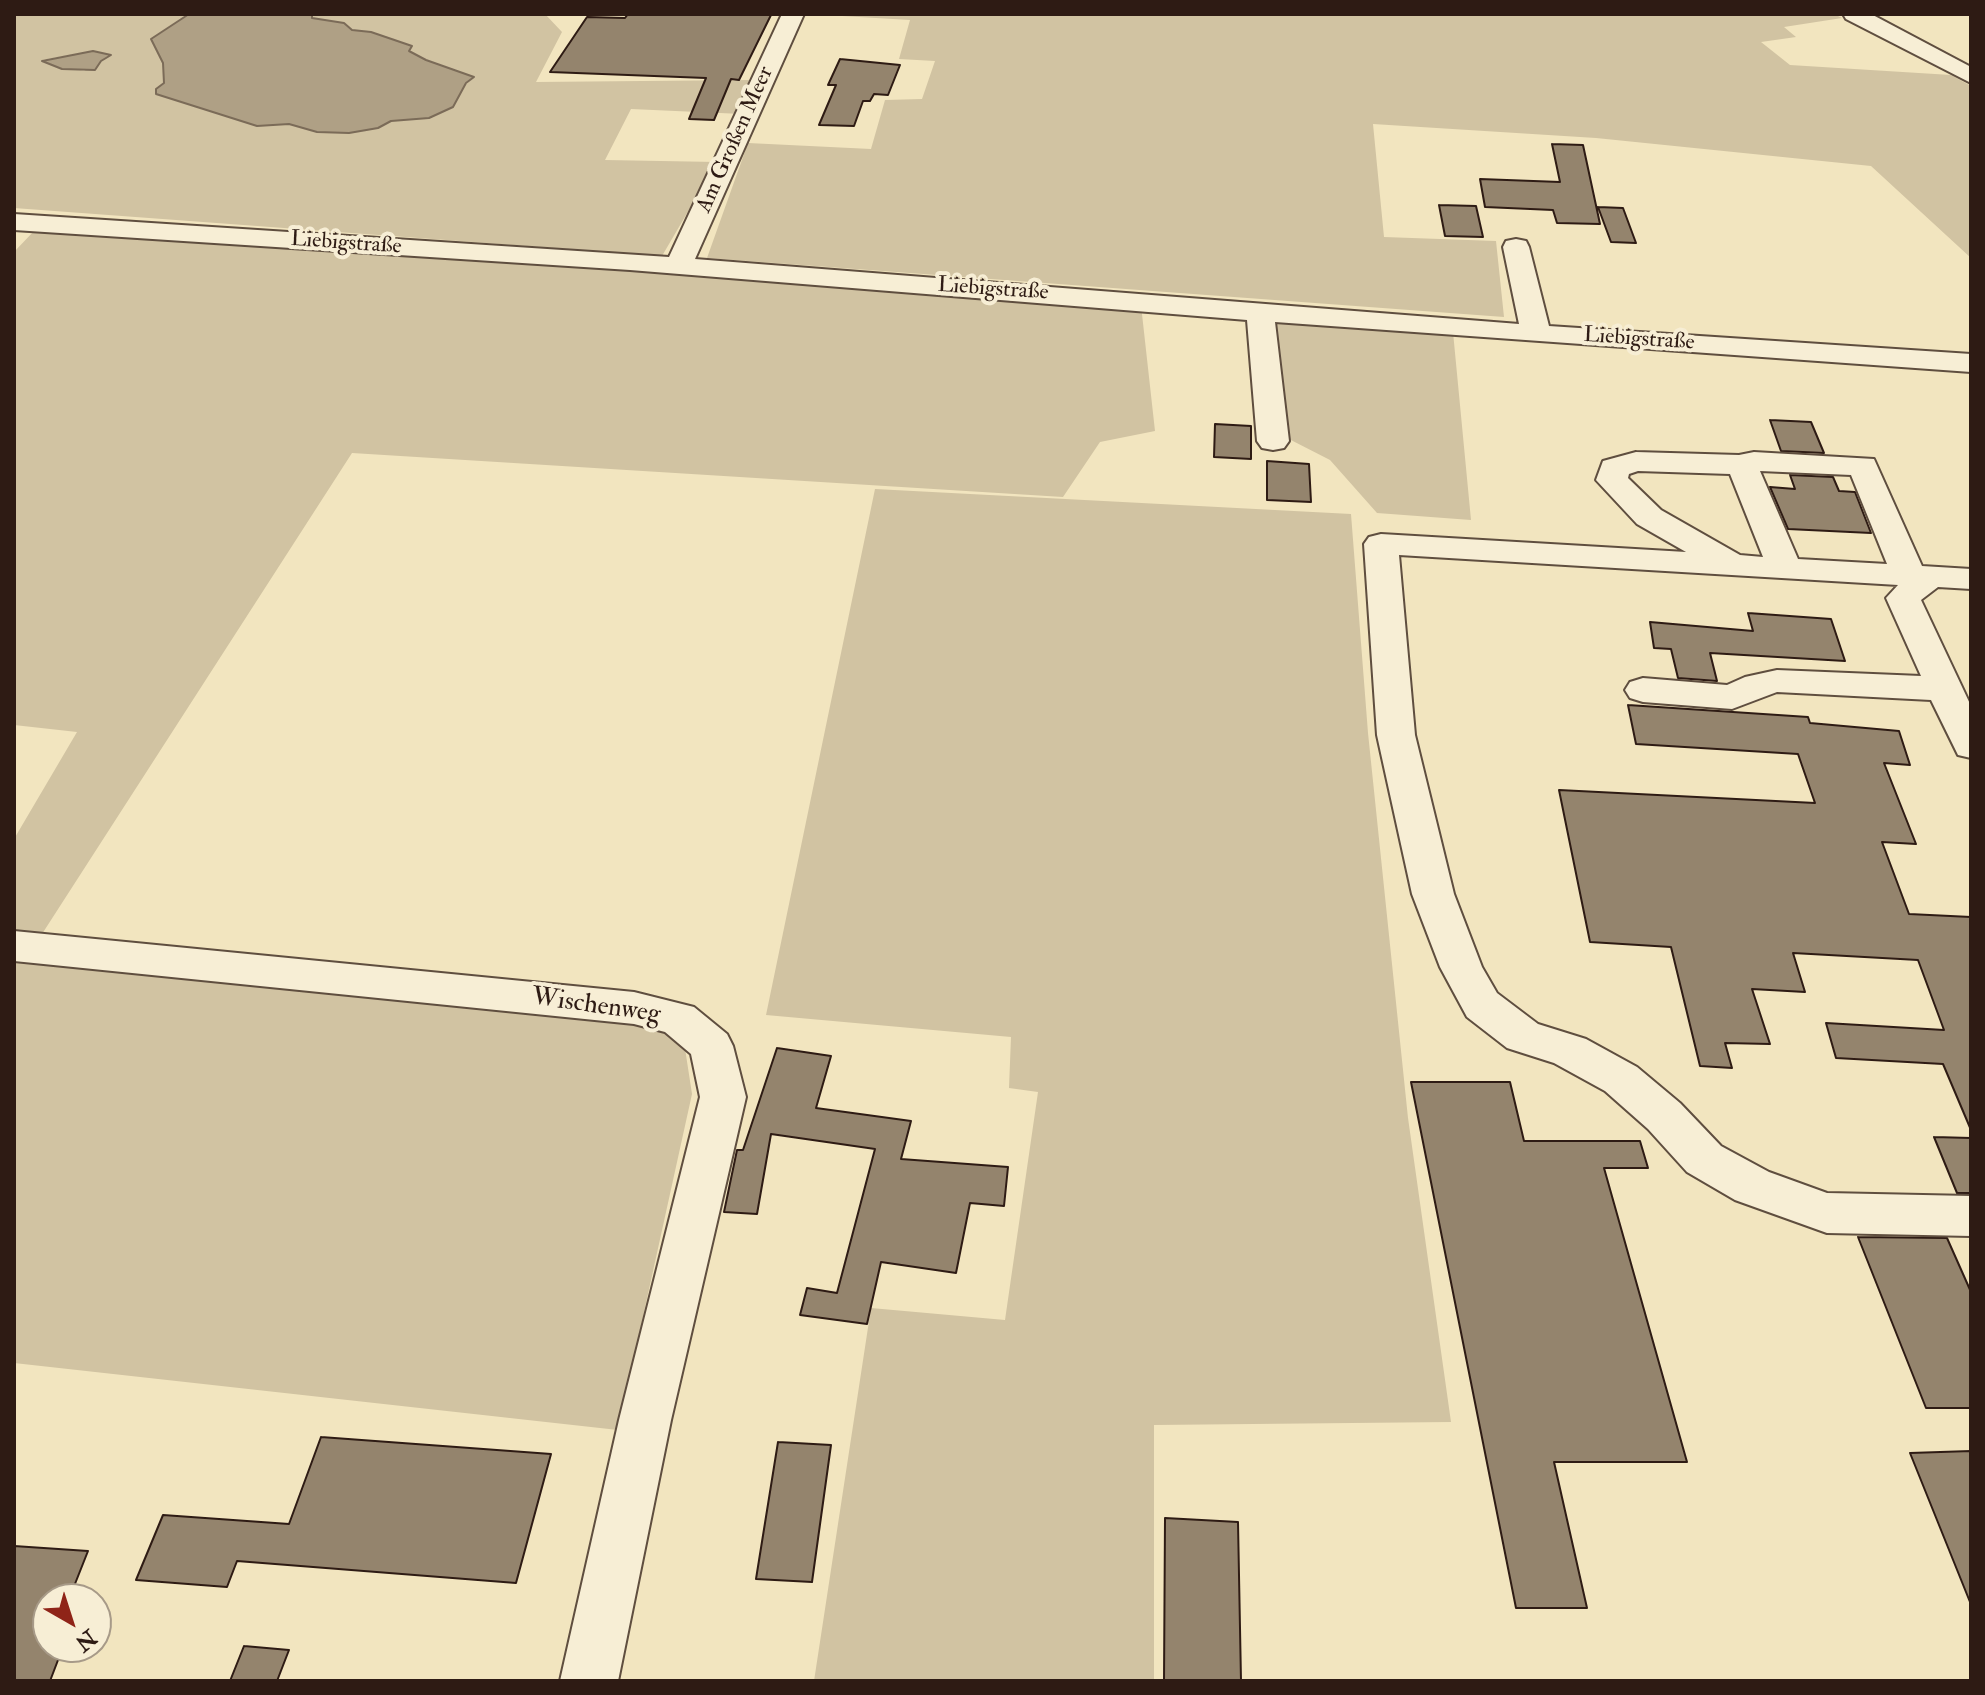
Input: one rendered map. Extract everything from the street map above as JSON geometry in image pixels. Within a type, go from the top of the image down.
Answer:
[{"type":"street","name":"Am Großen Meer","points":[[678,266],[793,14]]},
{"type":"street","points":[[1854,14],[1971,76]]},
{"type":"street","name":"Liebigstraße","points":[[20,229],[678,266],[1536,334],[1971,363]]},
{"type":"street","points":[[1516,247],[1536,334]]},
{"type":"street","points":[[1260,310],[1273,441]]},
{"type":"street","points":[[1732,565],[1649,517],[1612,480],[1614,468],[1636,461],[1742,465],[1754,461],[1863,466],[1920,576]]},
{"type":"street","points":[[1742,465],[1785,568]]},
{"type":"street","points":[[1971,579],[1381,544],[1396,735],[1433,894],[1461,967],[1482,1005],[1523,1036],[1570,1051],[1621,1079],[1664,1116],[1704,1159],[1752,1186],[1827,1213],[1971,1216]]},
{"type":"street","points":[[1920,576],[1903,598],[1971,746]]},
{"type":"street","points":[[1643,690],[1732,697],[1758,685],[1777,681],[1945,689]]},
{"type":"street","name":"Wischenweg","points":[[14,946],[634,1008],[679,1019],[711,1046],[723,1097],[645,1420],[589,1681]]},
{"type":"shaded area","points":[[14,14],[189,14],[151,39],[163,63],[164,83],[156,94],[257,126],[289,124],[317,132],[349,133],[378,128],[391,121],[429,118],[474,77],[408,51],[412,47],[371,32],[352,30],[344,23],[312,18],[312,14],[545,14],[562,32],[536,82],[749,80],[742,114],[631,109],[605,160],[717,162],[662,256],[14,208]],"holes":[[[93,51],[110,55],[84,71],[42,60]]]},
{"type":"shaded area","points":[[189,14],[312,14],[312,18],[344,23],[352,30],[371,32],[412,46],[409,51],[426,60],[474,77],[466,83],[453,107],[429,118],[391,121],[378,128],[349,133],[317,132],[289,124],[257,126],[156,94],[156,89],[164,83],[163,63],[151,39]]},
{"type":"shaded area","points":[[808,14],[1834,14],[1842,18],[1784,27],[1796,37],[1761,42],[1790,65],[1951,75],[1971,86],[1971,258],[1871,166],[1596,138],[1373,124],[1384,237],[1496,241],[1504,317],[707,258],[748,143],[871,149],[885,100],[922,99],[935,61],[899,59],[910,20]]},
{"type":"shaded area","points":[[93,51],[111,55],[101,61],[95,70],[62,69],[42,61]]},
{"type":"shaded area","points":[[34,231],[1141,305],[1155,431],[1100,442],[1063,497],[352,453],[42,934],[14,933],[14,839],[77,732],[14,725],[14,252]]},
{"type":"shaded area","points":[[1268,315],[1453,332],[1471,520],[1377,513],[1330,460],[1285,437]]},
{"type":"shaded area","points":[[875,489],[1351,514],[1368,733],[1408,1118],[1451,1422],[1154,1425],[1154,1681],[814,1681],[871,1308],[1005,1320],[1038,1092],[1009,1088],[1011,1037],[766,1015]]},
{"type":"shaded area","points":[[14,960],[661,1023],[684,1042],[692,1094],[618,1430],[14,1363]]},
{"type":"building","points":[[628,14],[771,15],[739,80],[731,79],[714,120],[689,119],[706,78],[550,72],[587,17],[625,18]]},
{"type":"building","points":[[840,59],[900,65],[888,95],[874,94],[870,101],[863,101],[854,126],[819,125],[836,85],[828,85]]},
{"type":"building","points":[[1552,144],[1583,145],[1600,224],[1557,223],[1553,210],[1485,207],[1480,179],[1560,182]]},
{"type":"building","points":[[1439,205],[1476,206],[1483,237],[1445,236]]},
{"type":"building","points":[[1598,207],[1623,208],[1636,243],[1611,242]]},
{"type":"building","points":[[1770,420],[1811,422],[1824,453],[1781,451]]},
{"type":"building","points":[[1215,424],[1251,426],[1251,459],[1214,457]]},
{"type":"building","points":[[1267,461],[1309,464],[1311,502],[1267,500]]},
{"type":"building","points":[[1790,475],[1833,477],[1839,491],[1855,492],[1871,533],[1788,529],[1770,487],[1795,489]]},
{"type":"building","points":[[1748,613],[1831,619],[1845,661],[1710,653],[1717,681],[1678,678],[1671,649],[1654,648],[1650,622],[1753,631]]},
{"type":"building","points":[[1628,705],[1808,717],[1810,723],[1899,731],[1910,765],[1884,763],[1916,844],[1882,842],[1909,914],[1971,917],[1971,1130],[1943,1064],[1836,1058],[1826,1023],[1944,1030],[1918,960],[1793,953],[1805,992],[1752,989],[1770,1044],[1725,1043],[1732,1068],[1700,1066],[1671,947],[1590,942],[1559,790],[1815,803],[1798,754],[1636,744]]},
{"type":"building","points":[[777,1048],[831,1056],[816,1108],[911,1121],[901,1159],[1008,1167],[1004,1206],[970,1203],[956,1273],[881,1262],[867,1324],[800,1315],[807,1288],[837,1293],[875,1149],[771,1134],[757,1214],[724,1212],[737,1150],[743,1150]]},
{"type":"building","points":[[1411,1082],[1510,1082],[1524,1141],[1640,1141],[1648,1168],[1604,1168],[1687,1462],[1554,1462],[1587,1608],[1516,1608]]},
{"type":"building","points":[[1934,1137],[1971,1138],[1971,1193],[1957,1193]]},
{"type":"building","points":[[1858,1237],[1947,1238],[1971,1292],[1971,1408],[1926,1408]]},
{"type":"building","points":[[321,1437],[551,1454],[516,1583],[237,1561],[227,1587],[136,1580],[163,1515],[289,1524]]},
{"type":"building","points":[[778,1442],[831,1445],[812,1582],[756,1579]]},
{"type":"building","points":[[1971,1451],[1971,1602],[1970,1602],[1910,1453]]},
{"type":"building","points":[[1165,1518],[1238,1522],[1241,1681],[1164,1681]]},
{"type":"building","points":[[14,1546],[88,1551],[75,1583],[32,1583],[32,1663],[57,1663],[50,1681],[14,1681]]},
{"type":"building","points":[[244,1646],[289,1650],[277,1681],[230,1681]]}]
